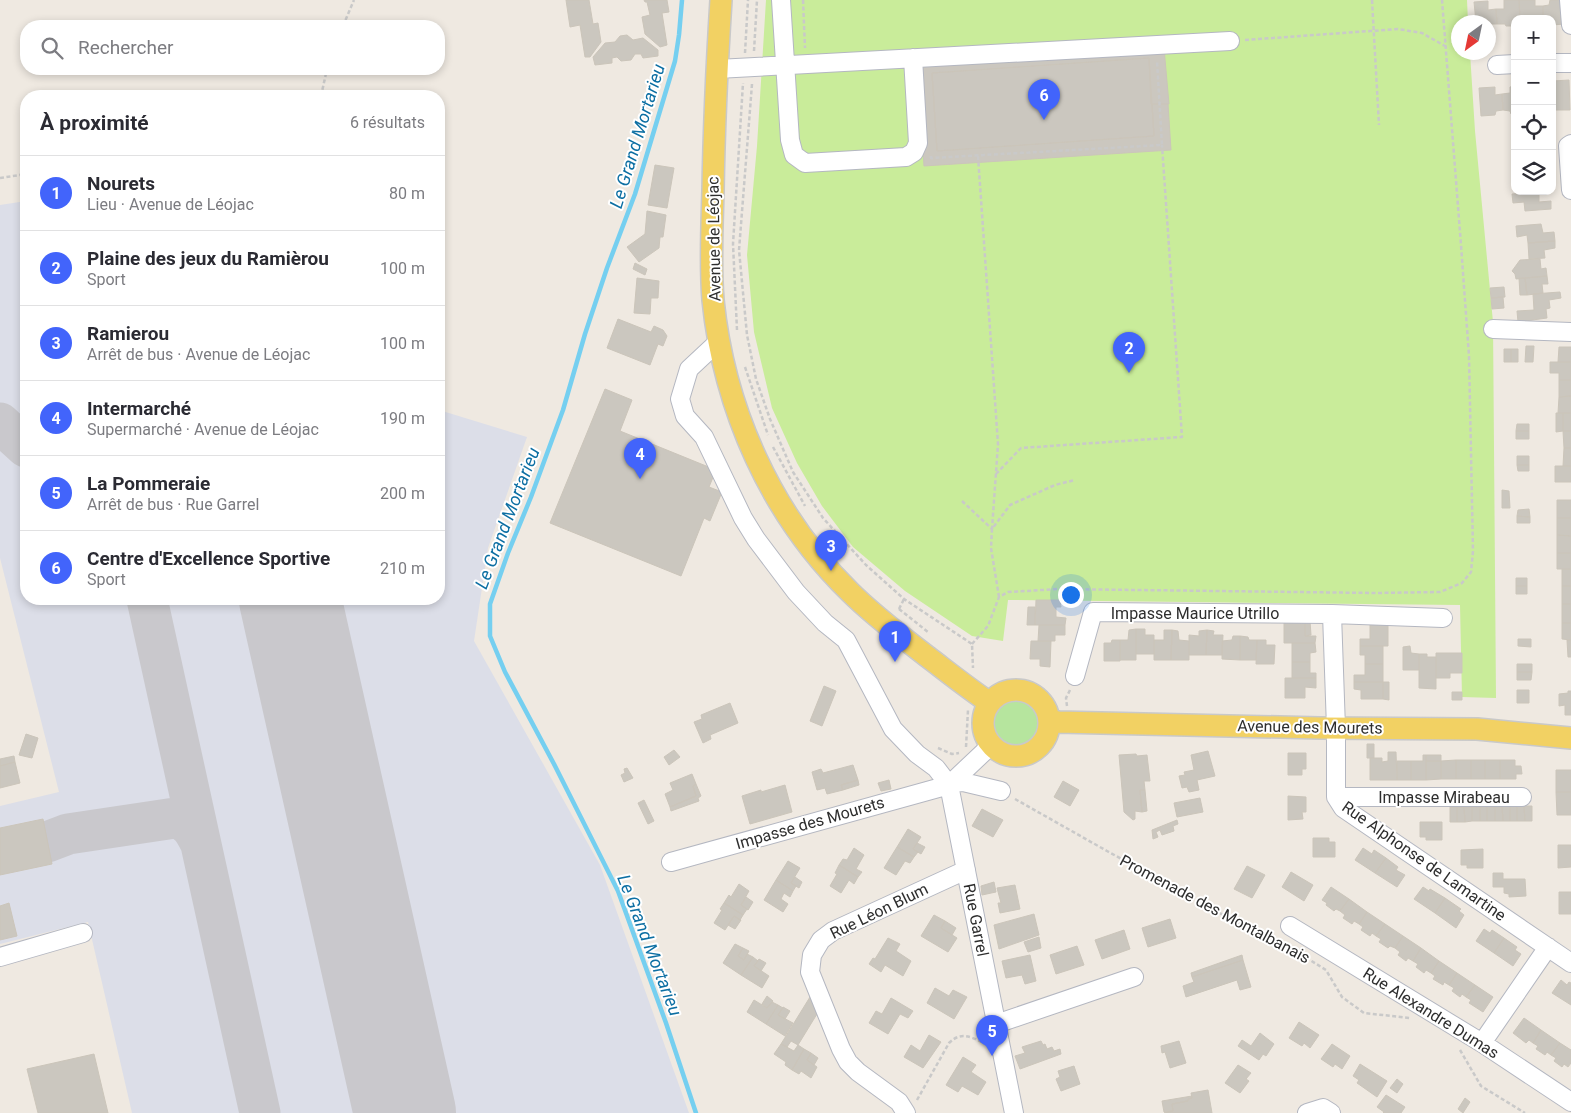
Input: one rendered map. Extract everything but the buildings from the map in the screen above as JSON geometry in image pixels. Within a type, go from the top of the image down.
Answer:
[{"type":"main road","name":"Avenue de Léojac","points":[[721,0],[711,264],[713,300],[728,339],[730,391],[743,428],[774,494],[805,540],[830,571],[871,611],[924,654],[990,703]]},
{"type":"main road","points":[[1016,690],[1034,696],[1041,702],[1046,710],[1048,720],[1048,730],[1044,740],[1028,754],[1018,756],[998,751],[990,744],[985,734],[983,723],[985,712],[997,696],[1016,690]]},
{"type":"main road","name":"Avenue des Mourets","points":[[1048,720],[1058,722],[1477,730],[1571,738]]},
{"type":"street","points":[[781,0],[790,140],[794,155],[804,163],[906,157],[914,152],[918,143],[913,58]]},
{"type":"street","points":[[1569,0],[1571,25]]},
{"type":"street","points":[[717,69],[1230,41]]},
{"type":"street","points":[[1556,63],[1571,63]]},
{"type":"street","points":[[1497,65],[1511,64]]},
{"type":"street","points":[[1571,144],[1568,146],[1571,190]]},
{"type":"street","points":[[1493,329],[1571,332]]},
{"type":"street","points":[[728,339],[689,369],[680,399],[685,416],[704,437],[756,539],[796,592],[825,623],[846,640],[893,729],[917,754],[936,768],[950,784]]},
{"type":"street","name":"Impasse Maurice Utrillo","points":[[1075,676],[1094,612],[1332,614],[1443,618]]},
{"type":"street","points":[[1332,614],[1336,728]]},
{"type":"street","name":"Rue Alphonse de Lamartine","points":[[1336,728],[1336,797],[1343,808],[1571,963]]},
{"type":"street","points":[[950,784],[990,744]]},
{"type":"street","points":[[950,784],[963,782],[1001,790]]},
{"type":"street","name":"Impasse des Mourets","points":[[671,862],[950,784]]},
{"type":"street","name":"Rue Garrel","points":[[950,784],[1014,1113]]},
{"type":"street","name":"Impasse Mirabeau","points":[[1336,797],[1522,797]]},
{"type":"street","name":"Rue Léon Blum","points":[[905,1111],[899,1102],[858,1072],[848,1062],[810,972],[812,955],[820,940],[833,932],[966,870]]},
{"type":"street","name":"Rue Alexandre Dumas","points":[[1290,926],[1482,1043],[1571,1102]]},
{"type":"street","points":[[0,957],[82,933]]},
{"type":"street","points":[[1482,1043],[1548,947]]},
{"type":"street","points":[[996,1024],[1134,977]]},
{"type":"street","points":[[1307,1113],[1323,1108],[1331,1113]]},
{"type":"path","points":[[346,20],[354,0]]},
{"type":"path","points":[[748,0],[748,67],[739,250],[746,335],[756,379],[770,419],[793,472],[823,518],[866,565],[904,599],[972,644]]},
{"type":"path","points":[[728,339],[733,244],[748,67],[757,0]]},
{"type":"path","points":[[803,0],[806,64]]},
{"type":"path","points":[[1372,0],[1379,125]]},
{"type":"path","points":[[999,597],[1008,592],[1059,589],[1375,593],[1440,592],[1462,583],[1466,578],[1470,572],[1473,551],[1469,366],[1462,245],[1442,0]]},
{"type":"path","points":[[1230,41],[1398,29],[1422,33],[1445,46]]},
{"type":"path","points":[[996,474],[1021,448],[1182,437],[1156,45]]},
{"type":"path","points":[[322,90],[326,75]]},
{"type":"path","points":[[930,149],[931,158],[1162,145]]},
{"type":"path","points":[[970,672],[973,668],[972,644],[988,626],[999,597],[991,548],[998,444],[978,156]]},
{"type":"path","points":[[0,178],[20,175]]},
{"type":"path","points":[[744,363],[770,443],[806,507]]},
{"type":"path","points":[[992,529],[1010,505],[1055,485],[1075,480]]},
{"type":"path","points":[[962,501],[992,529]]},
{"type":"path","points":[[899,609],[904,599]]},
{"type":"path","points":[[892,603],[930,634]]},
{"type":"path","points":[[966,706],[968,711],[966,748],[960,752],[972,764]]},
{"type":"path","name":"Promenade des Montalbanais","points":[[1001,790],[1123,860],[1266,938],[1302,955],[1326,970],[1342,997],[1364,1013],[1410,1018]]},
{"type":"path","points":[[905,1111],[920,1095],[949,1043],[954,1038],[970,1036],[987,1044],[1000,1044]]},
{"type":"path","points":[[1458,1045],[1481,1086],[1525,1113]]},
{"type":"shaded area","points":[[20,202],[20,605],[445,605],[445,412],[527,437],[488,548],[474,641],[600,865],[689,1113],[132,1113],[88,922],[0,944],[0,806],[59,792],[0,558],[0,205]]},
{"type":"green space","points":[[766,0],[1467,0],[1468,15],[1451,15],[1451,60],[1470,60],[1475,131],[1493,322],[1496,698],[1462,697],[1460,605],[1008,600],[1003,641],[972,636],[905,591],[853,547],[822,506],[797,463],[772,408],[754,332],[747,255],[757,146]]},
{"type":"green space","points":[[1016,699],[1026,701],[1034,706],[1039,714],[1041,724],[1039,734],[1034,742],[1026,747],[1016,749],[1006,747],[998,742],[993,734],[991,724],[993,714],[998,706],[1006,701]]},
{"type":"waterway","name":"Le Grand Mortarieu","points":[[682,0],[675,61],[635,194],[607,268],[563,410],[490,604],[490,636],[505,672],[618,891],[666,1023],[696,1113]]},
{"type":"taxiway","points":[[0,423],[20,441]]},
{"type":"taxiway","points":[[148,605],[260,1113]]},
{"type":"taxiway","points":[[290,605],[297,629]]},
{"type":"taxiway","points":[[47,842],[68,834],[175,818],[184,821],[196,834],[200,842]]},
{"type":"taxiway","points":[[396,1113],[401,1094]]},
{"type":"runway","points":[[291,605],[405,1113]]},
{"type":"place","name":"Centre d'Excellence Sportive","points":[[1044,120]]},
{"type":"place","name":"Plaine des jeux du Ramièrou","points":[[1129,373]]},
{"type":"place","name":"Intermarché","points":[[640,479]]},
{"type":"place","name":"Ramierou","points":[[831,571]]},
{"type":"place","name":"Nourets","points":[[895,662]]},
{"type":"place","name":"La Pommeraie","points":[[992,1056]]}]
